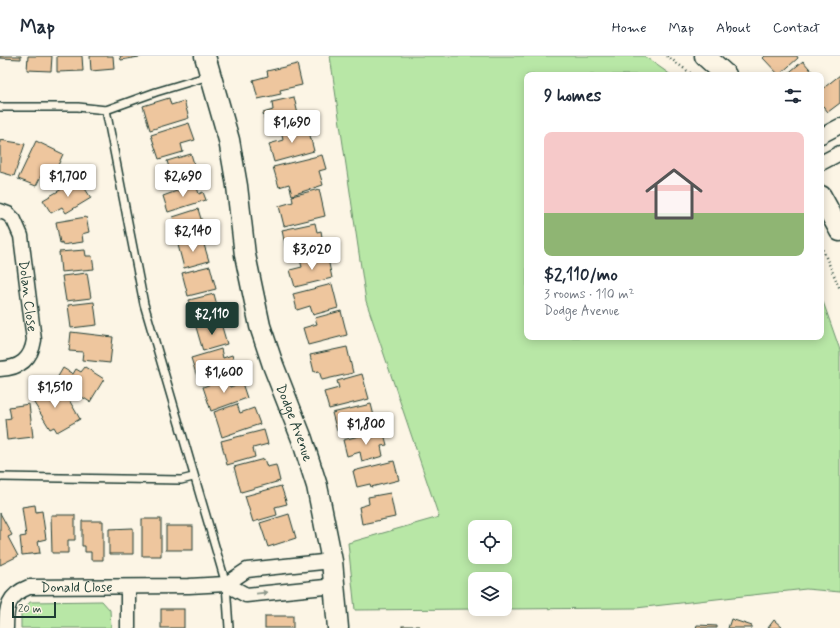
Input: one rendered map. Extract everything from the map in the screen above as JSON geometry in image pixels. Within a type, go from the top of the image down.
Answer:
[{"type":"street","name":"Dodge Avenue","points":[[205,56],[233,160],[245,255],[258,320],[273,365],[309,459],[321,506],[332,561],[338,628]]},
{"type":"street","points":[[705,56],[723,72]]},
{"type":"street","points":[[824,134],[840,126]]},
{"type":"street","points":[[824,161],[840,153]]},
{"type":"street","points":[[824,202],[840,231]]},
{"type":"street","name":"Dolan Close","points":[[0,211],[8,214],[14,220],[21,236],[34,340],[33,348],[25,362],[15,367],[0,369]]},
{"type":"street","points":[[332,561],[248,570],[226,584],[246,595],[335,586]]},
{"type":"street","name":"Donald Close","points":[[6,628],[6,613],[9,603],[20,591],[29,587],[128,587],[226,584]]},
{"type":"street","name":"Donald Close","points":[[128,587],[128,628]]},
{"type":"lane","points":[[0,107],[78,106],[106,110],[156,92],[211,76]]},
{"type":"lane","points":[[106,110],[144,304],[193,477],[226,584],[229,628]]},
{"type":"lane","points":[[0,478],[181,480],[193,477]]},
{"type":"path","points":[[667,56],[689,72]]},
{"type":"path","points":[[824,253],[840,290]]},
{"type":"green space","points":[[330,56],[644,56],[667,72],[524,72],[524,340],[824,340],[824,305],[840,350],[840,592],[806,589],[636,608],[512,609],[512,572],[468,572],[468,609],[355,610],[348,543],[439,517],[366,301]]},
{"type":"green space","points":[[102,601],[110,610],[111,628],[21,628],[21,613],[30,602]]},
{"type":"building","points":[[0,56],[21,56],[21,59],[0,58]]},
{"type":"building","points":[[28,56],[52,56],[51,71],[27,70]]},
{"type":"building","points":[[57,56],[82,56],[83,71],[57,72]]},
{"type":"building","points":[[90,56],[113,56],[114,69],[91,71]]},
{"type":"building","points":[[120,56],[145,56],[121,60]]},
{"type":"building","points":[[765,56],[797,56],[798,58],[782,72],[776,72],[763,58]]},
{"type":"building","points":[[803,61],[812,72],[790,72]]},
{"type":"building","points":[[297,64],[302,85],[280,90],[281,94],[258,99],[253,80],[268,76],[267,71]]},
{"type":"building","points":[[840,75],[840,103],[828,112],[824,107],[824,88]]},
{"type":"building","points":[[294,97],[300,123],[267,131],[263,113],[273,110],[272,102]]},
{"type":"building","points":[[169,98],[171,105],[184,101],[189,118],[150,130],[143,106]]},
{"type":"building","points":[[189,123],[195,140],[181,144],[183,152],[159,159],[151,135]]},
{"type":"building","points":[[307,124],[314,151],[274,162],[269,144],[283,140],[281,131]]},
{"type":"building","points":[[0,140],[25,144],[14,176],[0,172]]},
{"type":"building","points":[[36,141],[63,154],[52,179],[42,174],[36,186],[18,179]]},
{"type":"building","points":[[191,154],[198,177],[174,184],[167,161]]},
{"type":"building","points":[[322,155],[326,169],[319,171],[323,185],[292,195],[289,184],[279,187],[273,167]]},
{"type":"building","points":[[79,179],[91,198],[66,213],[62,207],[51,213],[43,200]]},
{"type":"building","points":[[196,184],[199,194],[203,192],[206,200],[168,212],[163,196]]},
{"type":"building","points":[[319,189],[325,216],[284,226],[279,206],[293,202],[292,196]]},
{"type":"building","points":[[198,209],[205,232],[180,240],[173,217]]},
{"type":"building","points":[[86,217],[89,232],[82,234],[83,242],[62,245],[62,242],[60,243],[56,222]]},
{"type":"building","points":[[315,223],[317,232],[321,231],[323,243],[320,244],[321,251],[305,254],[303,247],[286,251],[282,230]]},
{"type":"building","points":[[202,238],[209,261],[184,268],[178,245]]},
{"type":"building","points":[[85,250],[86,256],[92,256],[94,269],[61,272],[59,252]]},
{"type":"building","points":[[327,254],[332,278],[295,287],[290,270],[302,267],[300,260]]},
{"type":"building","points":[[210,266],[216,289],[188,296],[182,273]]},
{"type":"building","points":[[87,273],[91,298],[66,301],[62,276]]},
{"type":"building","points":[[332,284],[338,308],[313,315],[310,306],[297,310],[293,294]]},
{"type":"building","points":[[214,294],[220,317],[196,324],[189,300]]},
{"type":"building","points":[[94,302],[97,325],[71,328],[68,305]]},
{"type":"building","points":[[341,311],[347,335],[308,345],[303,328],[317,324],[315,318]]},
{"type":"building","points":[[220,320],[227,344],[203,351],[196,327]]},
{"type":"building","points":[[71,332],[113,337],[110,363],[82,360],[83,352],[69,351]]},
{"type":"building","points":[[347,347],[353,373],[322,380],[319,371],[314,372],[310,355]]},
{"type":"building","points":[[221,349],[223,358],[232,355],[237,371],[199,383],[191,358]]},
{"type":"building","points":[[85,367],[104,379],[90,402],[56,380],[63,368],[73,374],[76,369],[81,372]]},
{"type":"building","points":[[362,374],[369,399],[329,409],[324,392],[339,388],[337,381]]},
{"type":"building","points":[[227,378],[230,387],[242,383],[247,398],[211,411],[203,387]]},
{"type":"building","points":[[50,386],[57,398],[65,393],[80,419],[57,432],[54,427],[50,429],[31,398]]},
{"type":"building","points":[[29,404],[33,437],[7,440],[5,419],[11,418],[9,407]]},
{"type":"building","points":[[237,404],[240,413],[254,408],[260,424],[222,437],[214,412]]},
{"type":"building","points":[[371,404],[377,428],[351,435],[349,428],[337,431],[332,413]]},
{"type":"building","points":[[264,430],[268,444],[253,448],[255,457],[227,465],[221,441]]},
{"type":"building","points":[[383,430],[387,445],[381,446],[383,456],[362,462],[360,452],[347,456],[343,440]]},
{"type":"building","points":[[264,459],[267,467],[276,465],[280,481],[241,492],[234,467]]},
{"type":"building","points":[[394,461],[399,480],[371,487],[370,484],[357,487],[353,471]]},
{"type":"building","points":[[281,486],[287,504],[275,507],[277,515],[253,522],[245,496]]},
{"type":"building","points":[[390,493],[395,517],[362,524],[359,507],[369,504],[368,497]]},
{"type":"building","points":[[35,505],[36,512],[42,511],[46,539],[38,541],[40,553],[22,555],[20,537],[26,536],[22,507]]},
{"type":"building","points":[[0,513],[12,535],[8,537],[18,556],[0,565]]},
{"type":"building","points":[[289,514],[296,538],[268,547],[260,523]]},
{"type":"building","points":[[51,515],[75,515],[75,540],[68,540],[68,553],[52,553]]},
{"type":"building","points":[[142,519],[161,519],[161,556],[142,556]]},
{"type":"building","points":[[82,521],[103,521],[103,560],[91,560],[91,552],[85,552],[85,546],[82,546]]},
{"type":"building","points":[[166,526],[193,526],[193,550],[166,550]]},
{"type":"building","points":[[133,528],[133,554],[109,554],[109,529]]},
{"type":"building","points":[[161,609],[184,609],[184,628],[161,628]]},
{"type":"building","points":[[265,616],[293,616],[293,628],[265,628]]},
{"type":"building","points":[[731,619],[752,626],[752,628],[728,628]]},
{"type":"building","points":[[774,620],[783,628],[768,628]]},
{"type":"building","points":[[697,625],[717,626],[717,628],[696,628]]},
{"type":"building","points":[[402,626],[419,626],[419,628],[402,628]]}]
